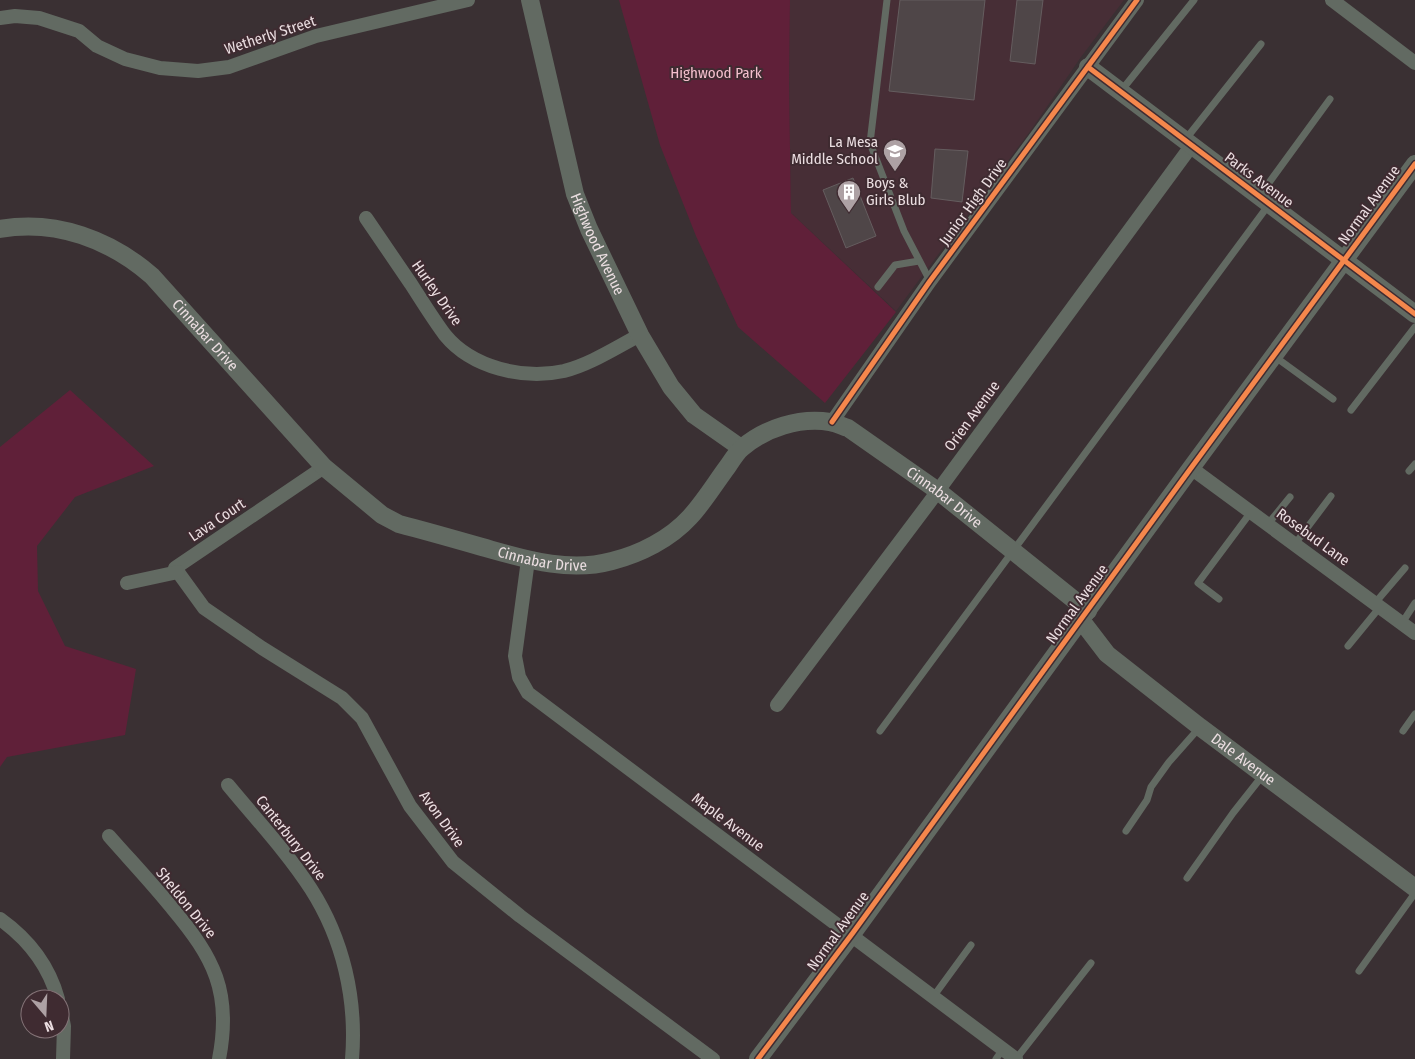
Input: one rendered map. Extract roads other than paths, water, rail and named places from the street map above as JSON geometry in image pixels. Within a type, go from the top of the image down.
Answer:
[{"type":"street","name":"Wetherly Street","points":[[0,18],[15,16],[39,18],[79,31],[97,46],[125,59],[160,68],[198,70],[229,67],[316,36],[468,0]]},
{"type":"street","name":"Highwood Avenue","points":[[530,0],[575,194],[589,229],[640,335],[671,387],[694,414],[741,448]]},
{"type":"street","name":"Junior High Drive","points":[[832,422],[930,281],[1137,0]]},
{"type":"street","points":[[1332,0],[1415,63]]},
{"type":"street","name":"Parks Avenue","points":[[1088,67],[1415,314]]},
{"type":"street","name":"Orien Avenue","points":[[777,705],[938,491],[1189,143]]},
{"type":"street","name":"Normal Avenue","points":[[758,1059],[852,934],[1415,164]]},
{"type":"street","name":"Hurley Drive","points":[[366,218],[446,336],[480,361],[507,371],[550,373],[590,362],[640,335]]},
{"type":"street","name":"Cinnabar Drive","points":[[0,229],[41,227],[76,233],[109,246],[139,265],[157,281],[324,468],[382,515],[399,524],[528,560],[557,565],[594,564],[612,561],[646,549],[662,540],[690,517],[741,448],[768,431],[784,426],[813,420],[832,422],[848,428],[938,491],[1013,550],[1084,615]]},
{"type":"street","name":"Lava Court","points":[[178,572],[175,568],[324,468]]},
{"type":"street","name":"Rosebud Lane","points":[[1191,468],[1415,632]]},
{"type":"street","name":"Maple Avenue","points":[[528,560],[515,656],[519,677],[528,693],[852,934],[933,997],[1000,1054],[1016,1059]]},
{"type":"street","points":[[127,582],[178,572]]},
{"type":"street","name":"Avon Drive","points":[[178,572],[204,608],[262,648],[342,698],[362,718],[410,806],[453,862],[520,916],[713,1059]]},
{"type":"street","name":"Dale Avenue","points":[[1084,615],[1108,654],[1200,727],[1415,888]]},
{"type":"street","name":"Canterbury Drive","points":[[228,785],[299,871],[332,928],[340,948],[350,991],[353,1028],[352,1059]]},
{"type":"street","name":"Sheldon Drive","points":[[109,836],[190,930],[208,959],[215,974],[223,1008],[219,1059]]},
{"type":"street","points":[[0,919],[22,937],[33,950],[54,989]]},
{"type":"street","points":[[63,1059],[64,1039]]},
{"type":"lane","points":[[887,0],[870,143],[904,231],[930,281]]},
{"type":"lane","points":[[1121,92],[1194,0]]},
{"type":"lane","points":[[1189,143],[1261,44]]},
{"type":"lane","points":[[880,731],[1013,550],[1265,199],[1330,100]]},
{"type":"lane","points":[[878,287],[896,265],[919,261]]},
{"type":"lane","points":[[1351,410],[1415,327]]},
{"type":"lane","points":[[1274,356],[1333,399]]},
{"type":"lane","points":[[1409,472],[1415,464]]},
{"type":"lane","points":[[1295,544],[1330,496]]},
{"type":"lane","points":[[1268,524],[1290,497]]},
{"type":"lane","points":[[1219,599],[1198,583],[1251,512]]},
{"type":"lane","points":[[1348,646],[1405,568]]},
{"type":"lane","points":[[1402,623],[1415,603]]},
{"type":"lane","points":[[1402,731],[1415,714]]},
{"type":"lane","points":[[1126,831],[1147,800],[1151,787],[1169,762],[1200,727]]},
{"type":"lane","points":[[1187,878],[1264,774]]},
{"type":"lane","points":[[1359,971],[1415,893]]},
{"type":"lane","points":[[933,997],[971,945]]},
{"type":"lane","points":[[1016,1059],[1091,962]]},
{"type":"place","name":"La Mesa Middle School","points":[[895,172]]},
{"type":"place","name":"Boys & Girls Blub","points":[[849,213]]},
{"type":"park label","name":"Highwood Park","points":[[716,73]]}]
